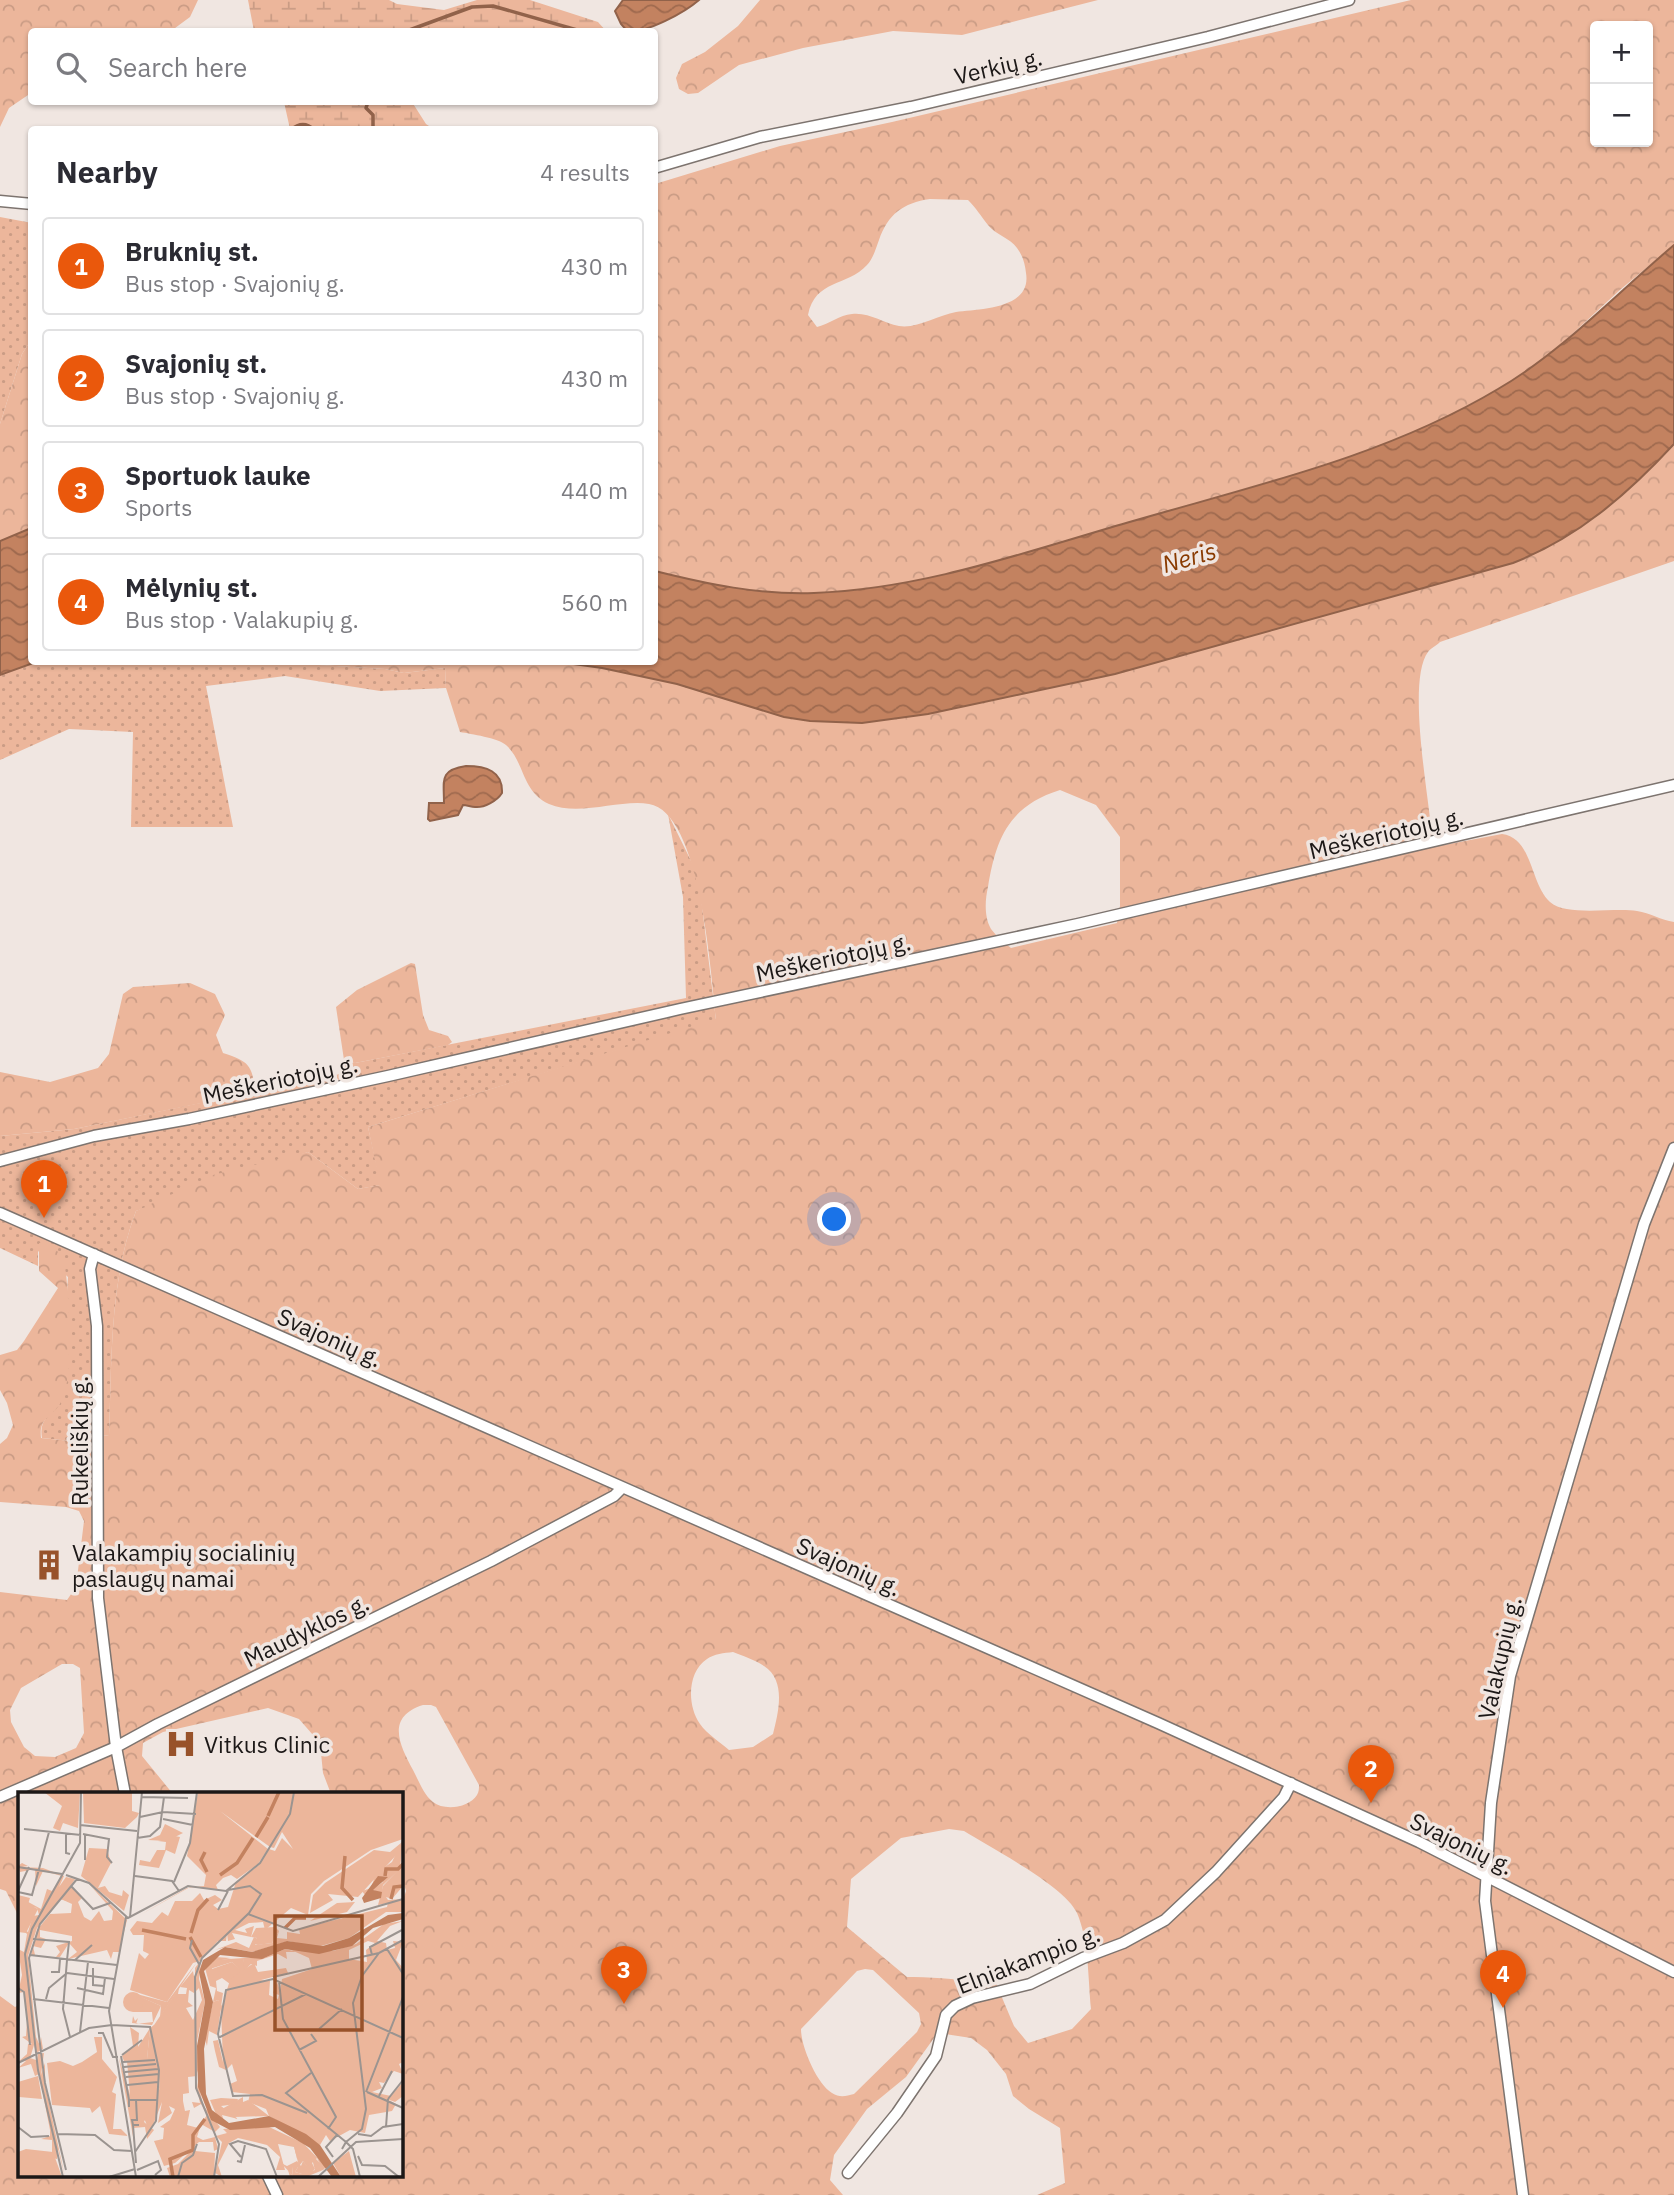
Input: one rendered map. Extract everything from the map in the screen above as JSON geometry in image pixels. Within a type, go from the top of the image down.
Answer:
[{"type":"street","name":"Verkių g.","points":[[658,168],[760,137],[911,107],[1209,37],[1349,0]]},
{"type":"street","points":[[0,201],[28,204]]},
{"type":"street","name":"Meškeriotojų g.","points":[[0,1161],[94,1136],[189,1119],[680,1009],[1078,925],[1674,785]]},
{"type":"street","name":"Valakupių g.","points":[[1523,2195],[1488,1934],[1485,1875],[1491,1802],[1510,1676],[1644,1224],[1674,1148]]},
{"type":"street","name":"Svajonių g.","points":[[0,1213],[1290,1783],[1419,1842],[1674,1972]]},
{"type":"street","name":"Rukeliškių g.","points":[[94,1254],[90,1269],[97,1326],[98,1598],[116,1747],[125,1792]]},
{"type":"street","name":"Maudyklos g.","points":[[0,1797],[116,1747],[502,1555],[614,1496],[622,1488]]},
{"type":"street","name":"Elniakampio g.","points":[[848,2173],[897,2113],[936,2056],[946,2015],[955,2006],[972,1998],[1030,1984],[1083,1958],[1123,1943],[1165,1920],[1216,1872],[1284,1797],[1290,1783]]},
{"type":"street","points":[[269,2178],[277,2195]]},
{"type":"green space","points":[[0,0],[198,0],[190,17],[175,28],[28,28],[28,95],[9,108],[0,127]]},
{"type":"green space","points":[[248,0],[389,0],[397,4],[444,10],[477,0],[530,0],[598,22],[603,28],[510,28],[253,28]]},
{"type":"green space","points":[[760,0],[1098,0],[962,35],[893,31],[803,48],[739,65],[698,93],[688,94],[679,89],[676,78],[682,64],[705,52],[738,26]]},
{"type":"green space","points":[[1411,0],[1674,0],[1674,245],[1530,369],[1439,421],[1357,455],[965,570],[887,586],[781,594],[729,588],[658,572],[658,183],[780,146]],"holes":[[[930,199],[968,200],[991,228],[1014,245],[1026,270],[1026,285],[1021,294],[1013,300],[990,308],[956,312],[913,326],[899,326],[870,316],[852,314],[817,327],[808,315],[812,303],[824,289],[859,272],[867,265],[887,223],[898,211],[912,203]]]},
{"type":"green space","points":[[285,105],[414,105],[429,126],[289,126]]},
{"type":"green space","points":[[0,217],[28,222],[28,345],[22,354],[0,424]]},
{"type":"green space","points":[[28,345],[28,529],[0,541],[0,424],[22,354]]},
{"type":"green space","points":[[1674,444],[1674,561],[1440,642],[1428,652],[1422,666],[1419,710],[1431,828],[1444,845],[1502,834],[1512,837],[1526,853],[1543,894],[1558,907],[1637,911],[1674,922],[1674,2195],[1037,2195],[1065,2183],[1060,2128],[1013,2096],[1006,2074],[987,2050],[971,2038],[945,2034],[934,2038],[906,2077],[867,2109],[834,2155],[830,2180],[843,2195],[0,2195],[0,1996],[15,2007],[18,2006],[18,2178],[402,2178],[402,1903],[406,1891],[402,1877],[402,1792],[330,1792],[323,1773],[320,1743],[299,1719],[268,1708],[163,1732],[143,1743],[142,1756],[171,1792],[18,1792],[18,1915],[6,1891],[0,1889],[0,1592],[67,1600],[76,1587],[84,1521],[79,1511],[66,1507],[0,1502],[0,1444],[7,1438],[13,1425],[0,1390],[0,1355],[17,1350],[58,1288],[39,1271],[39,1243],[55,1250],[62,1257],[67,1281],[69,1321],[66,1387],[59,1405],[43,1423],[41,1438],[71,1441],[109,1435],[116,1294],[127,1238],[136,1211],[213,1175],[308,1152],[358,1189],[380,1185],[368,1127],[716,1019],[706,934],[692,864],[681,835],[667,814],[649,804],[638,803],[573,809],[549,804],[533,792],[506,745],[491,738],[460,732],[446,688],[445,668],[404,673],[385,669],[318,665],[580,665],[677,684],[784,717],[810,721],[862,723],[928,714],[1115,674],[1513,563],[1559,541],[1600,513]],"holes":[[[1060,790],[1096,805],[1120,837],[1120,906],[1117,923],[1011,948],[993,932],[987,919],[986,897],[995,853],[1008,826],[1017,815],[1028,805]],[[733,1652],[753,1660],[771,1672],[776,1680],[779,1698],[773,1734],[753,1747],[729,1750],[710,1735],[696,1717],[691,1690],[700,1665],[716,1655]],[[62,1664],[73,1664],[80,1668],[84,1733],[76,1748],[55,1757],[35,1756],[24,1747],[11,1722],[10,1710],[21,1688]],[[423,1705],[436,1707],[479,1785],[477,1795],[468,1803],[443,1807],[433,1802],[424,1791],[404,1751],[400,1742],[400,1725],[411,1710]],[[949,1829],[964,1831],[1043,1880],[1070,1902],[1077,1913],[1084,1935],[1091,2009],[1072,2029],[1028,2043],[1014,2026],[995,1981],[907,1977],[847,1927],[851,1879],[901,1838]],[[873,1970],[919,2013],[921,2024],[917,2032],[854,2094],[835,2095],[816,2074],[804,2045],[801,2029],[857,1971]]]},
{"type":"green space","points":[[28,665],[319,665],[385,669],[404,673],[445,668],[446,688],[380,691],[285,676],[206,686],[233,827],[131,827],[133,732],[69,729],[0,760],[0,675]]},
{"type":"green space","points":[[668,814],[694,867],[700,890],[716,1020],[368,1127],[381,1185],[358,1189],[308,1152],[136,1211],[127,1238],[116,1294],[109,1435],[71,1441],[42,1438],[43,1423],[59,1405],[68,1277],[38,1251],[38,1266],[0,1248],[0,1136],[74,1129],[345,1073],[348,1062],[355,1063],[686,998],[683,897]]},
{"type":"green space","points":[[411,963],[415,964],[423,1015],[429,1030],[448,1036],[452,1042],[355,1063],[348,1062],[346,1073],[336,1007],[357,990]]},
{"type":"green space","points":[[190,983],[215,994],[225,1015],[216,1035],[223,1053],[248,1065],[256,1092],[74,1129],[0,1136],[0,1072],[50,1082],[98,1068],[109,1054],[123,994],[133,987]]},
{"type":"water","points":[[623,0],[699,0],[665,21],[648,28],[624,28],[615,11]]},
{"type":"water","name":"Neris","points":[[1674,245],[1674,444],[1638,481],[1580,528],[1513,563],[1115,674],[928,714],[862,723],[784,717],[677,684],[580,665],[658,665],[658,572],[753,590],[814,593],[895,584],[975,567],[1273,481],[1366,451],[1411,433],[1498,389],[1567,340]]},
{"type":"water","points":[[28,529],[28,665],[0,675],[0,541]]},
{"type":"water","points":[[466,766],[492,771],[500,780],[502,793],[486,805],[463,805],[458,815],[430,821],[429,803],[444,803],[447,773]]},
{"type":"waterway","points":[[415,28],[472,7],[493,6],[570,28]]},
{"type":"waterway","points":[[367,105],[366,108],[373,115],[373,126]]},
{"type":"waterway","points":[[297,126],[308,126]]},
{"type":"place","name":"Bruknių st.","points":[[44,1218]]},
{"type":"place","name":"Valakampių socialinių paslaugų namai","points":[[49,1565]]},
{"type":"place","name":"Vitkus Clinic","points":[[181,1744]]},
{"type":"place","name":"Svajonių st.","points":[[1371,1803]]},
{"type":"place","name":"Sportuok lauke","points":[[624,2004]]},
{"type":"place","name":"Mėlynių st.","points":[[1503,2008]]}]
